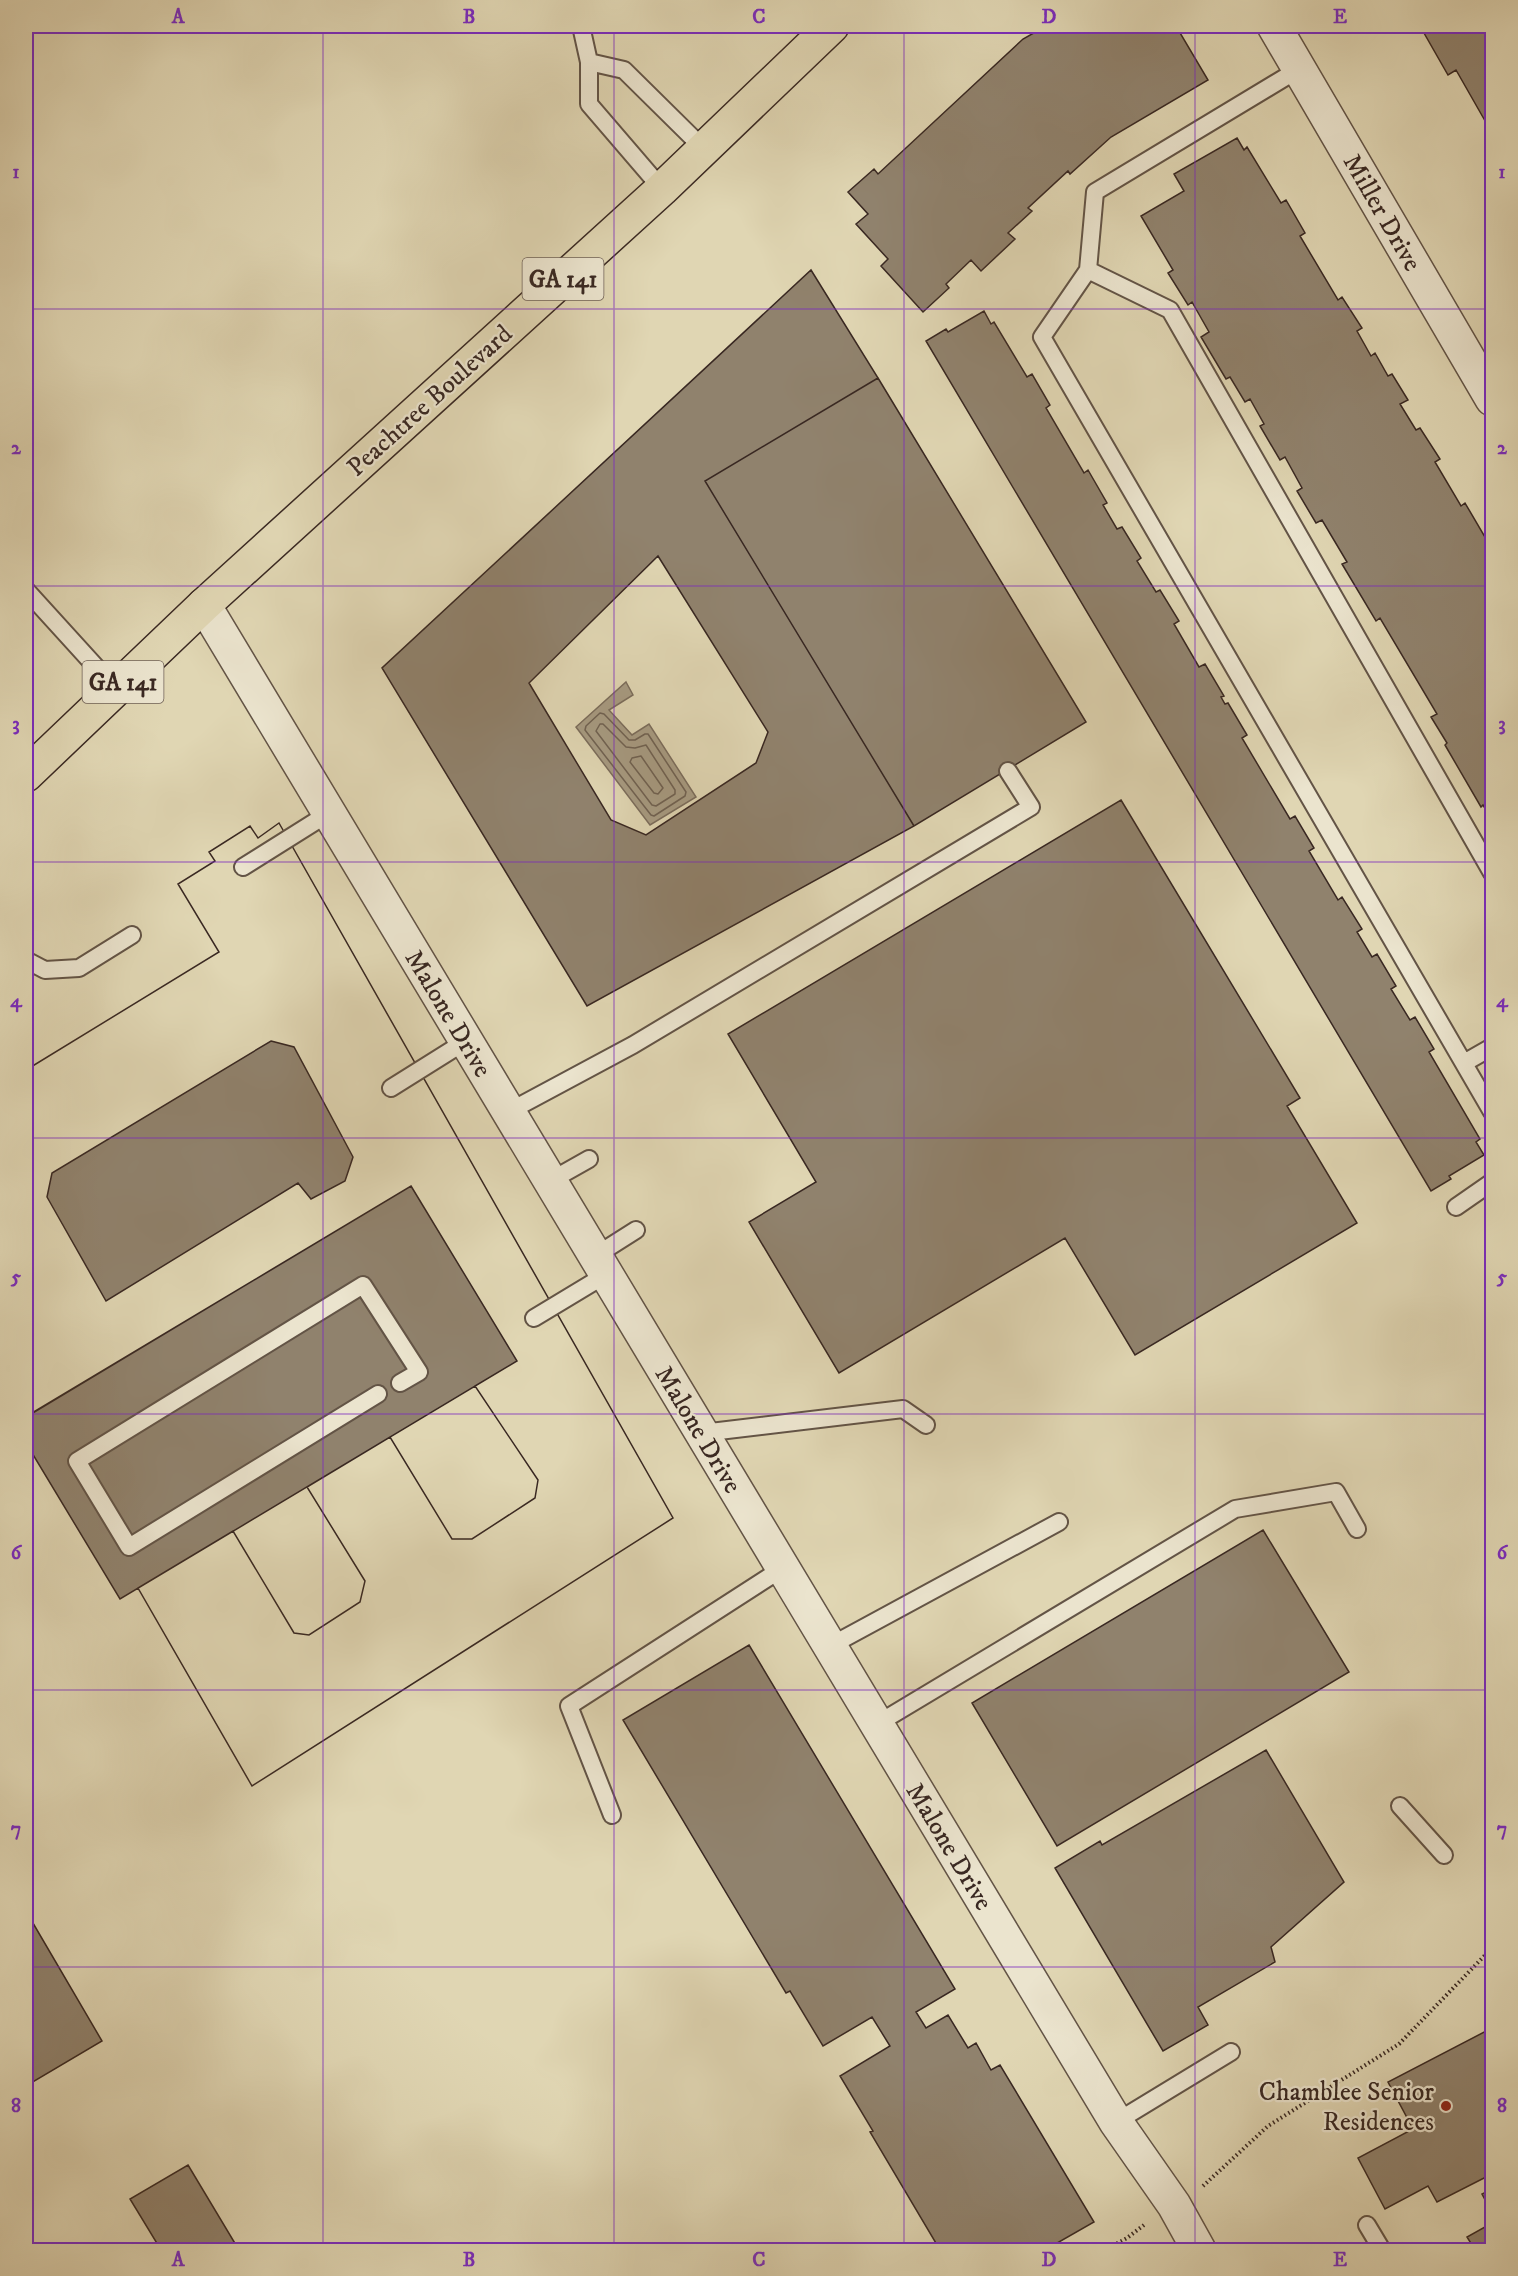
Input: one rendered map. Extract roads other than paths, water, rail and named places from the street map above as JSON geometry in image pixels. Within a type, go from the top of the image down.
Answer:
[{"type":"highway","name":"Peachtree Boulevard","points":[[26,775],[204,605],[705,150],[832,26]]},
{"type":"street","name":"Miller Drive","points":[[1274,26],[1492,399]]},
{"type":"street","name":"Malone Drive","points":[[204,605],[1116,2122],[1174,2205],[1199,2250]]},
{"type":"lane","points":[[581,26],[590,62],[589,104],[662,189]]},
{"type":"lane","points":[[590,62],[624,70],[705,150]]},
{"type":"lane","points":[[1299,69],[1095,192],[1088,270],[1042,337],[1492,1112]]},
{"type":"lane","points":[[1088,270],[1170,310],[1492,873]]},
{"type":"lane","points":[[26,590],[116,689]]},
{"type":"lane","points":[[508,1112],[633,1045],[1031,807],[1008,771]]},
{"type":"lane","points":[[243,867],[329,813]]},
{"type":"lane","points":[[26,960],[45,970],[79,968],[132,935]]},
{"type":"lane","points":[[391,1088],[465,1041]]},
{"type":"lane","points":[[1464,1063],[1492,1047]]},
{"type":"lane","points":[[550,1181],[590,1159]]},
{"type":"lane","points":[[1456,1207],[1492,1182]]},
{"type":"lane","points":[[534,1318],[601,1265],[636,1230]]},
{"type":"lane","points":[[378,1394],[129,1547],[77,1461],[363,1285],[418,1372],[400,1383]]},
{"type":"lane","points":[[702,1433],[903,1408],[926,1425]]},
{"type":"lane","points":[[877,1724],[1235,1509],[1336,1492],[1357,1529]]},
{"type":"lane","points":[[830,1646],[1059,1522]]},
{"type":"lane","points":[[612,1815],[569,1706],[783,1568]]},
{"type":"lane","points":[[1400,1806],[1444,1855]]},
{"type":"lane","points":[[1116,2122],[1232,2052]]},
{"type":"lane","points":[[1367,2225],[1382,2250]]},
{"type":"water","points":[[626,682],[633,695],[609,710],[632,735],[649,724],[696,797],[650,825],[576,727]]},
{"type":"place","name":"Chamblee Senior Residences","points":[[1446,2106]]}]
